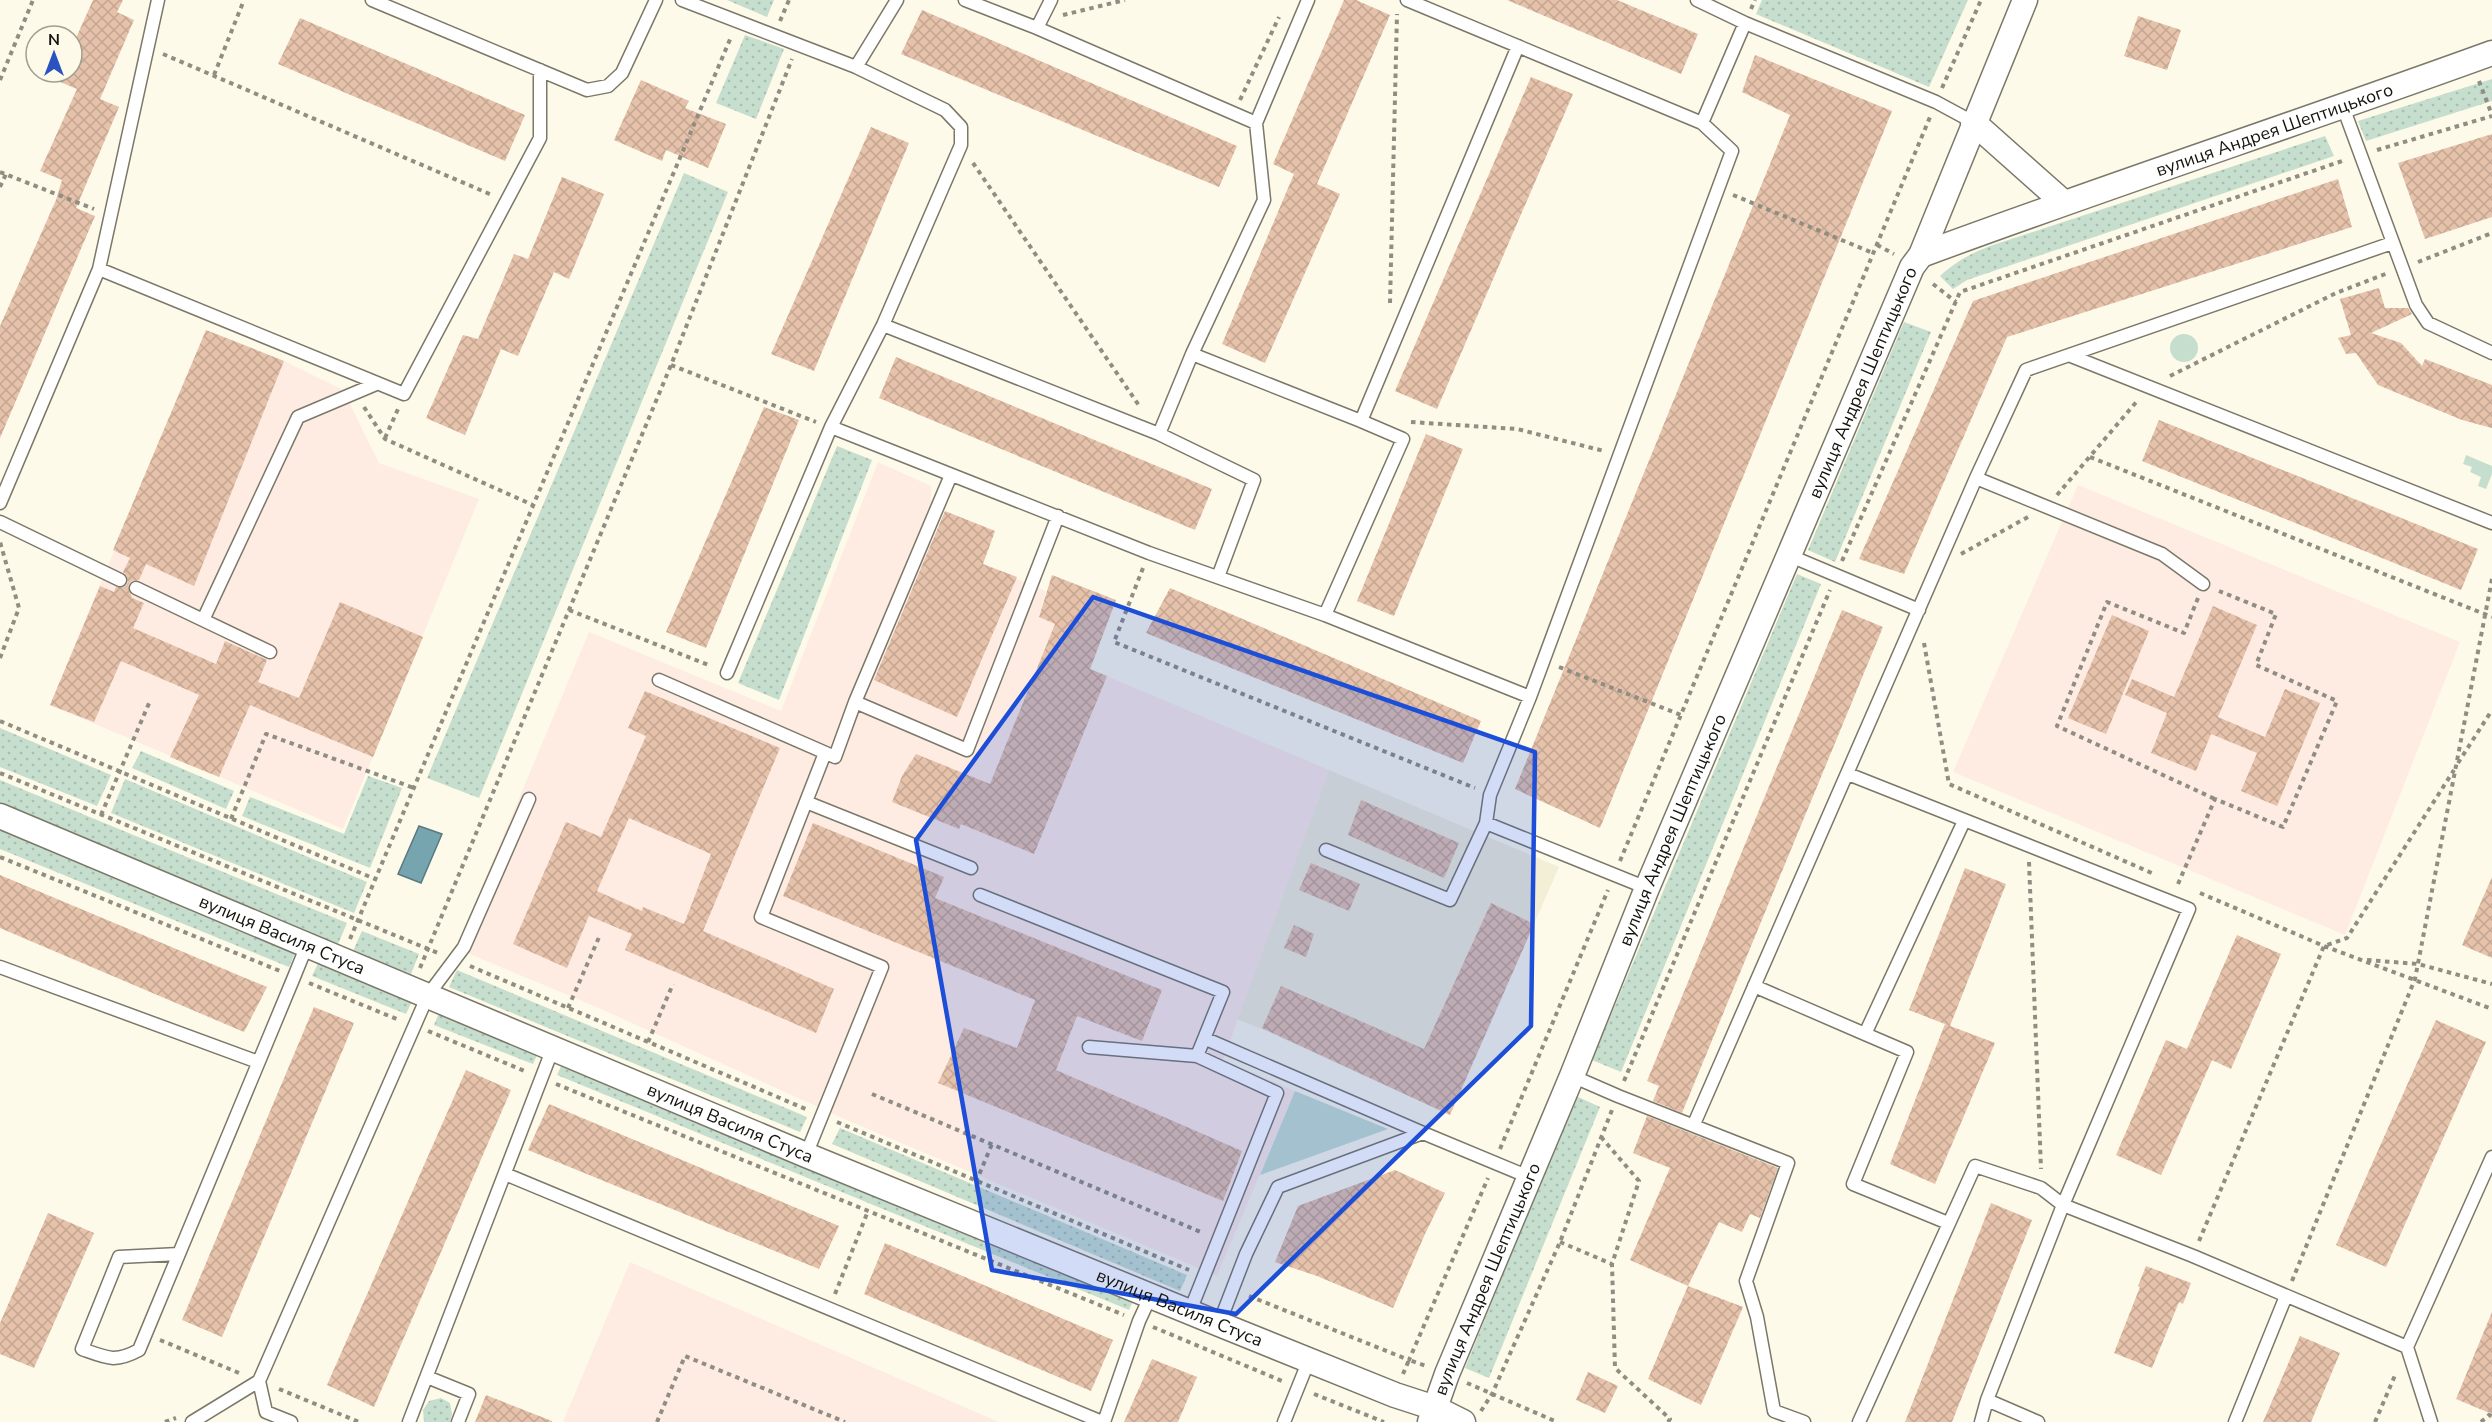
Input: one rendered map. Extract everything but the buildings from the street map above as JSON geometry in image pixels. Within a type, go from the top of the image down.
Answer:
[{"type":"street","name":"вулиця Андрея Шептицького","points":[[1432,1415],[1647,888],[1912,267],[1921,255],[1973,122],[2025,0]]},
{"type":"street","name":"вулиця Андрея Шептицького","points":[[1921,255],[2063,202],[2343,107],[2492,53]]},
{"type":"street","points":[[1973,122],[2063,202]]},
{"type":"street","name":"вулиця Василя Стуса","points":[[0,816],[806,1155],[1395,1395],[1432,1415],[1463,1422]]},
{"type":"lane","points":[[0,503],[99,269],[158,0]]},
{"type":"lane","points":[[377,1],[587,90],[608,86],[622,73],[656,0]]},
{"type":"lane","points":[[682,0],[856,67],[945,110],[961,127],[961,145],[883,325],[831,428],[727,673]]},
{"type":"lane","points":[[856,67],[897,0]]},
{"type":"lane","points":[[965,0],[1040,24],[1256,123]]},
{"type":"lane","points":[[1040,24],[1051,0]]},
{"type":"lane","points":[[1159,434],[1192,354],[1263,200],[1256,123],[1308,0]]},
{"type":"lane","points":[[1326,850],[1450,900],[1486,823],[1490,795],[1544,661],[1732,151],[1702,123],[1407,0]]},
{"type":"lane","points":[[1697,0],[1745,23],[1936,102],[1973,122]]},
{"type":"lane","points":[[1702,123],[1745,23]]},
{"type":"lane","points":[[1361,421],[1518,46]]},
{"type":"lane","points":[[99,269],[404,394],[540,138],[540,70]]},
{"type":"lane","points":[[2343,107],[2392,243],[2404,267],[2416,305],[2428,322],[2492,354]]},
{"type":"lane","points":[[1694,1124],[1976,478],[2026,370],[2392,243]]},
{"type":"lane","points":[[883,325],[1159,434],[1254,480],[1218,577]]},
{"type":"lane","points":[[1192,354],[1403,439],[1325,615]]},
{"type":"lane","points":[[2071,356],[2492,523]]},
{"type":"lane","points":[[203,620],[298,417],[376,384]]},
{"type":"lane","points":[[831,428],[1149,553],[1325,615],[1530,698]]},
{"type":"lane","points":[[659,680],[835,756],[855,702],[951,475]]},
{"type":"lane","points":[[1976,478],[2162,554],[2204,584]]},
{"type":"lane","points":[[855,702],[966,750],[1058,516]]},
{"type":"lane","points":[[0,522],[120,580]]},
{"type":"lane","points":[[1788,555],[1919,610]]},
{"type":"lane","points":[[136,588],[270,652]]},
{"type":"lane","points":[[806,1155],[882,968],[761,917],[825,753]]},
{"type":"lane","points":[[1848,774],[2028,848],[2189,909],[2063,1205],[1987,1400],[1981,1422]]},
{"type":"lane","points":[[192,1422],[259,1381],[415,1026],[420,992],[455,960],[464,947],[530,799]]},
{"type":"lane","points":[[806,802],[971,868]]},
{"type":"lane","points":[[1864,1034],[1964,821]]},
{"type":"lane","points":[[1486,823],[1647,888]]},
{"type":"lane","points":[[980,895],[1223,992],[1206,1039],[1197,1056]]},
{"type":"lane","points":[[179,1254],[119,1257],[82,1349],[110,1359],[126,1357],[139,1350],[179,1254],[258,1062],[307,945]]},
{"type":"lane","points":[[0,967],[258,1062]]},
{"type":"lane","points":[[1754,986],[1907,1052],[1853,1184],[1948,1223]]},
{"type":"lane","points":[[1206,1039],[1529,1177]]},
{"type":"lane","points":[[1089,1047],[1197,1056],[1277,1093],[1190,1311]]},
{"type":"lane","points":[[409,1422],[553,1048]]},
{"type":"lane","points":[[1572,1076],[1788,1162],[1746,1281],[1757,1317],[1774,1411],[1804,1422]]},
{"type":"lane","points":[[1219,1324],[1232,1289],[1278,1187],[1423,1133]]},
{"type":"lane","points":[[2431,1422],[2407,1347],[2492,1157]]},
{"type":"lane","points":[[1859,1422],[1975,1166],[2041,1188],[2063,1205],[2193,1256],[2407,1347]]},
{"type":"lane","points":[[505,1174],[1103,1422],[1151,1295]]},
{"type":"lane","points":[[2235,1422],[2286,1296]]},
{"type":"lane","points":[[1284,1422],[1310,1360]]},
{"type":"lane","points":[[427,1377],[469,1394],[458,1422]]},
{"type":"lane","points":[[259,1381],[266,1412],[291,1422]]},
{"type":"lane","points":[[1987,1400],[2038,1422]]},
{"type":"path","points":[[0,80],[33,0]]},
{"type":"path","points":[[214,75],[244,0]]},
{"type":"path","points":[[1040,24],[1125,0]]},
{"type":"path","points":[[1232,1289],[1409,1359],[1494,1163],[1876,245],[1981,0]]},
{"type":"path","points":[[1239,102],[1282,10]]},
{"type":"path","points":[[1390,308],[1397,12]]},
{"type":"path","points":[[342,959],[737,21]]},
{"type":"path","points":[[420,992],[428,948],[672,365],[798,45]]},
{"type":"path","points":[[148,48],[507,201]]},
{"type":"path","points":[[2475,72],[2492,115]]},
{"type":"path","points":[[961,145],[1159,434]]},
{"type":"path","points":[[0,172],[79,201],[111,217]]},
{"type":"path","points":[[0,188],[6,174]]},
{"type":"path","points":[[1718,189],[1873,253]]},
{"type":"path","points":[[1937,568],[2047,507],[2150,387],[2336,293],[2492,233]]},
{"type":"path","points":[[1876,245],[1895,255]]},
{"type":"path","points":[[1933,284],[1956,302]]},
{"type":"path","points":[[672,365],[831,428]]},
{"type":"path","points":[[355,393],[385,439],[533,505]]},
{"type":"path","points":[[385,439],[404,394]]},
{"type":"path","points":[[1403,439],[1411,422],[1517,429],[1620,455]]},
{"type":"path","points":[[2090,457],[2492,616]]},
{"type":"path","points":[[0,541],[19,608],[0,658]]},
{"type":"path","points":[[1149,553],[1113,642],[1490,795]]},
{"type":"path","points":[[2286,1296],[2415,979],[2492,579]]},
{"type":"path","points":[[2204,584],[2276,614],[2256,665],[2337,701],[2283,827],[2215,799],[2057,726],[2107,602],[2184,633],[2204,584]]},
{"type":"path","points":[[569,610],[727,673]]},
{"type":"path","points":[[1919,610],[1949,784],[2156,875]]},
{"type":"path","points":[[1544,661],[1681,715]]},
{"type":"path","points":[[101,815],[150,701]]},
{"type":"path","points":[[2193,1256],[2324,946],[2347,938],[2492,710]]},
{"type":"path","points":[[0,721],[376,879]]},
{"type":"path","points":[[231,819],[266,734],[414,788]]},
{"type":"path","points":[[0,773],[428,948],[976,1182],[1203,1276]]},
{"type":"path","points":[[2178,884],[2215,799]]},
{"type":"path","points":[[2028,848],[2041,1188]]},
{"type":"path","points":[[0,857],[1384,1422]]},
{"type":"path","points":[[2167,880],[2188,889]]},
{"type":"path","points":[[2199,893],[2324,946],[2492,1009]]},
{"type":"path","points":[[568,1008],[600,935]]},
{"type":"path","points":[[2361,960],[2418,964],[2492,984]]},
{"type":"path","points":[[648,1042],[673,984]]},
{"type":"path","points":[[872,1094],[1217,1239]]},
{"type":"path","points":[[1600,1137],[1639,1181],[1612,1264],[1615,1368],[1670,1419],[1668,1422]]},
{"type":"path","points":[[976,1182],[992,1143]]},
{"type":"path","points":[[829,1309],[868,1211]]},
{"type":"path","points":[[1560,1242],[1612,1264]]},
{"type":"path","points":[[2375,1422],[2407,1347]]},
{"type":"path","points":[[657,1422],[685,1356],[845,1422]]},
{"type":"path","points":[[1492,1394],[1557,1422]]},
{"type":"path","points":[[2481,1422],[2489,1415],[2492,1416]]},
{"type":"highlighted area","points":[[1093,597],[1535,752],[1531,1026],[1236,1314],[992,1270],[916,840]]},
{"type":"shaded area","points":[[206,330],[284,361],[343,390],[379,463],[479,499],[343,829],[50,705]]},
{"type":"shaded area","points":[[878,462],[931,486],[931,506],[941,510],[930,543],[1046,591],[1039,617],[1100,644],[1090,669],[1329,770],[1223,1060],[1295,1091],[1217,1276],[849,1121],[601,1009],[456,948],[589,632],[781,711]]},
{"type":"shaded area","points":[[2078,485],[2460,642],[2345,935],[1953,772]]},
{"type":"shaded area","points":[[1329,770],[1559,867],[1450,1115],[1237,1019]]},
{"type":"shaded area","points":[[630,1262],[999,1422],[563,1422]]},
{"type":"green space","points":[[727,0],[774,0],[767,17]]},
{"type":"green space","points":[[1762,0],[1968,0],[1929,87],[1756,14]]},
{"type":"green space","points":[[745,35],[784,49],[756,119],[716,103]]},
{"type":"green space","points":[[2492,79],[2492,101],[2366,141],[2358,121]]},
{"type":"green space","points":[[2325,136],[2334,156],[1967,280],[1953,289],[1940,276],[1963,259],[1990,246]]},
{"type":"green space","points":[[684,173],[728,192],[479,798],[427,778]]},
{"type":"green space","points":[[1904,322],[1931,332],[1835,562],[1808,550]]},
{"type":"green space","points":[[2184,334],[2194,338],[2198,348],[2194,358],[2184,362],[2174,358],[2170,348],[2174,338]]},
{"type":"green space","points":[[837,446],[872,460],[779,700],[738,683]]},
{"type":"green space","points":[[2466,455],[2492,466],[2492,474],[2486,489],[2478,486],[2481,477],[2470,472],[2472,467],[2463,464]]},
{"type":"green space","points":[[1797,574],[1821,584],[1621,1072],[1592,1060]]},
{"type":"green space","points":[[0,728],[111,775],[97,806],[0,767]]},
{"type":"green space","points":[[141,751],[234,791],[226,809],[132,768]]},
{"type":"green space","points":[[368,776],[402,788],[370,868],[242,816],[250,797],[344,834]]},
{"type":"green space","points":[[125,779],[367,882],[354,913],[111,813]]},
{"type":"green space","points":[[0,780],[347,923],[338,944],[0,805]]},
{"type":"green space","points":[[0,824],[297,948],[289,967],[0,849]]},
{"type":"green space","points":[[362,931],[419,954],[411,974],[353,951]]},
{"type":"green space","points":[[320,959],[413,999],[406,1014],[312,976]]},
{"type":"green space","points":[[457,970],[807,1117],[800,1132],[449,987]]},
{"type":"green space","points":[[440,1011],[539,1051],[533,1064],[434,1025]]},
{"type":"green space","points":[[562,1064],[1133,1301],[1129,1310],[557,1075]]},
{"type":"green space","points":[[1295,1091],[1388,1129],[1260,1175]]},
{"type":"green space","points":[[1576,1096],[1600,1107],[1489,1378],[1465,1368]]},
{"type":"green space","points":[[840,1128],[1187,1275],[1180,1291],[832,1144]]},
{"type":"green space","points":[[441,1398],[450,1403],[452,1414],[450,1422],[424,1422],[423,1410],[429,1401]]},
{"type":"water","points":[[419,826],[442,834],[421,883],[398,874]]}]
